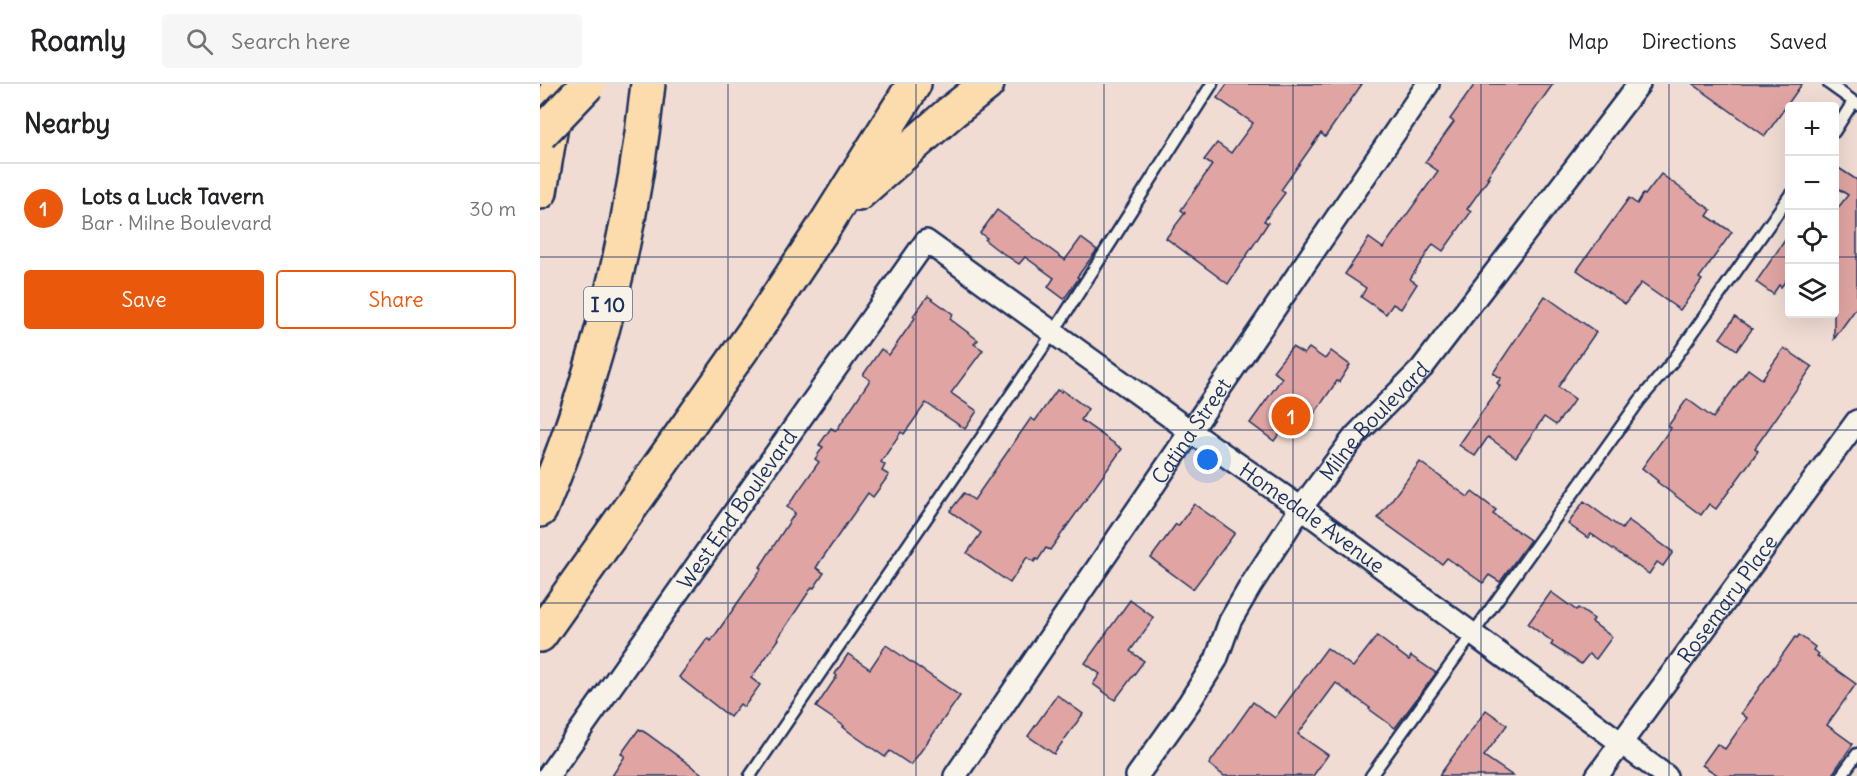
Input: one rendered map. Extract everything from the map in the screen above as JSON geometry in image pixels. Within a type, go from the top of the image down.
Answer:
[{"type":"highway","points":[[540,192],[558,84]]},
{"type":"highway","points":[[540,134],[588,84]]},
{"type":"highway","name":"I 10","points":[[540,510],[589,373],[622,254],[637,168],[648,84]]},
{"type":"highway","points":[[540,635],[744,347],[824,227],[914,84]]},
{"type":"highway","points":[[824,227],[876,177],[987,84]]},
{"type":"street","name":"Catina Street","points":[[955,776],[1428,84]]},
{"type":"street","name":"Milne Boulevard","points":[[1137,776],[1190,703],[1216,660],[1230,621],[1301,508],[1355,436],[1422,368],[1639,84]]},
{"type":"street","name":"Homedale Avenue","points":[[926,241],[1301,508],[1666,776]]},
{"type":"street","name":"West End Boulevard","points":[[548,776],[926,241]]},
{"type":"street","name":"Rosemary Place","points":[[1597,776],[1857,421]]},
{"type":"lane","points":[[750,776],[1053,333],[1212,84]]},
{"type":"lane","points":[[1829,84],[1855,103],[1839,125]]},
{"type":"lane","points":[[1371,776],[1785,202]]},
{"type":"lane","points":[[1841,776],[1857,754]]},
{"type":"building","points":[[1227,84],[1362,84],[1325,137],[1321,133],[1281,190],[1285,193],[1264,221],[1268,223],[1228,284],[1166,238],[1185,213],[1181,210],[1212,165],[1204,160],[1217,143],[1231,153],[1253,123],[1217,98]]},
{"type":"building","points":[[1475,84],[1553,84],[1487,177],[1489,178],[1467,209],[1471,212],[1443,251],[1433,244],[1410,279],[1417,284],[1401,309],[1393,304],[1386,314],[1361,297],[1366,288],[1345,274],[1369,238],[1383,248],[1438,171],[1425,162],[1454,122],[1450,119]]},
{"type":"building","points":[[1693,84],[1802,84],[1789,102],[1785,102],[1785,108],[1765,136]]},
{"type":"building","points":[[1839,168],[1857,180],[1857,307],[1834,339],[1834,318],[1839,318],[1839,207],[1848,195],[1839,189]]},
{"type":"building","points":[[1661,174],[1711,210],[1707,216],[1732,232],[1699,278],[1702,280],[1680,310],[1641,283],[1625,304],[1577,270],[1629,198],[1637,204]]},
{"type":"building","points":[[997,210],[1065,260],[1081,238],[1097,250],[1064,299],[1048,287],[1054,278],[1025,257],[1019,264],[985,240],[987,238],[980,233]]},
{"type":"building","points":[[1785,240],[1785,282],[1781,287],[1779,285],[1773,294],[1756,282]]},
{"type":"building","points":[[928,296],[953,314],[950,319],[978,340],[974,344],[983,350],[951,393],[977,411],[965,429],[926,403],[904,434],[901,432],[881,462],[885,465],[882,471],[889,475],[873,497],[868,493],[821,560],[816,568],[824,573],[814,588],[812,587],[751,678],[760,685],[744,707],[740,704],[730,717],[679,677],[708,638],[711,641],[762,568],[760,567],[795,513],[787,507],[819,462],[815,459],[823,447],[819,445],[831,428],[836,431],[870,380],[863,375],[881,349],[889,355]]},
{"type":"building","points":[[1545,296],[1596,332],[1558,387],[1575,399],[1556,425],[1544,417],[1516,457],[1488,437],[1475,456],[1459,445],[1500,386],[1497,383],[1501,378],[1493,373]]},
{"type":"building","points":[[1735,317],[1752,329],[1737,350],[1720,338]]},
{"type":"building","points":[[1292,347],[1304,354],[1309,348],[1325,359],[1331,351],[1350,365],[1312,417],[1308,414],[1294,433],[1285,426],[1274,441],[1250,423],[1282,378],[1273,371]]},
{"type":"building","points":[[1784,348],[1812,367],[1755,448],[1758,451],[1716,509],[1709,504],[1701,515],[1642,468],[1671,428],[1668,426],[1687,399],[1713,418],[1748,369],[1762,379]]},
{"type":"building","points":[[1057,390],[1061,392],[1062,390],[1088,409],[1081,420],[1122,449],[1050,550],[1046,548],[1034,562],[1027,557],[1010,583],[967,553],[981,533],[950,511],[964,493],[974,500],[1031,418],[1035,421]]},
{"type":"building","points":[[1420,462],[1468,497],[1472,492],[1496,510],[1493,514],[1530,540],[1500,582],[1489,575],[1483,583],[1447,558],[1442,564],[1378,518]]},
{"type":"building","points":[[1584,501],[1622,529],[1628,520],[1673,552],[1663,566],[1657,562],[1649,574],[1591,534],[1588,538],[1568,524]]},
{"type":"building","points":[[1194,504],[1235,533],[1193,589],[1151,558]]},
{"type":"building","points":[[1551,592],[1576,610],[1578,608],[1594,619],[1592,622],[1612,637],[1596,659],[1589,654],[1581,664],[1551,645],[1553,642],[1528,624]]},
{"type":"building","points":[[1130,600],[1154,618],[1130,651],[1144,661],[1115,700],[1093,684],[1100,674],[1085,663]]},
{"type":"building","points":[[1799,635],[1815,647],[1813,650],[1819,654],[1817,656],[1856,684],[1827,725],[1853,744],[1831,776],[1719,776],[1702,765],[1717,744],[1725,749],[1747,718],[1741,713],[1795,637]]},
{"type":"building","points":[[1377,636],[1409,660],[1411,656],[1436,673],[1395,728],[1336,683],[1298,734],[1328,755],[1313,776],[1224,776],[1209,764],[1253,702],[1275,718],[1327,648],[1353,667]]},
{"type":"building","points":[[886,645],[960,696],[911,765],[890,751],[885,757],[816,707],[837,676],[835,674],[848,654],[870,669]]},
{"type":"building","points":[[1057,695],[1083,714],[1054,754],[1028,736]]},
{"type":"building","points":[[1486,710],[1507,725],[1484,756],[1513,776],[1439,776]]},
{"type":"building","points":[[639,729],[705,776],[612,776],[625,756],[621,754]]},
{"type":"place","name":"Lots a Luck Tavern","points":[[1291,416]]}]
